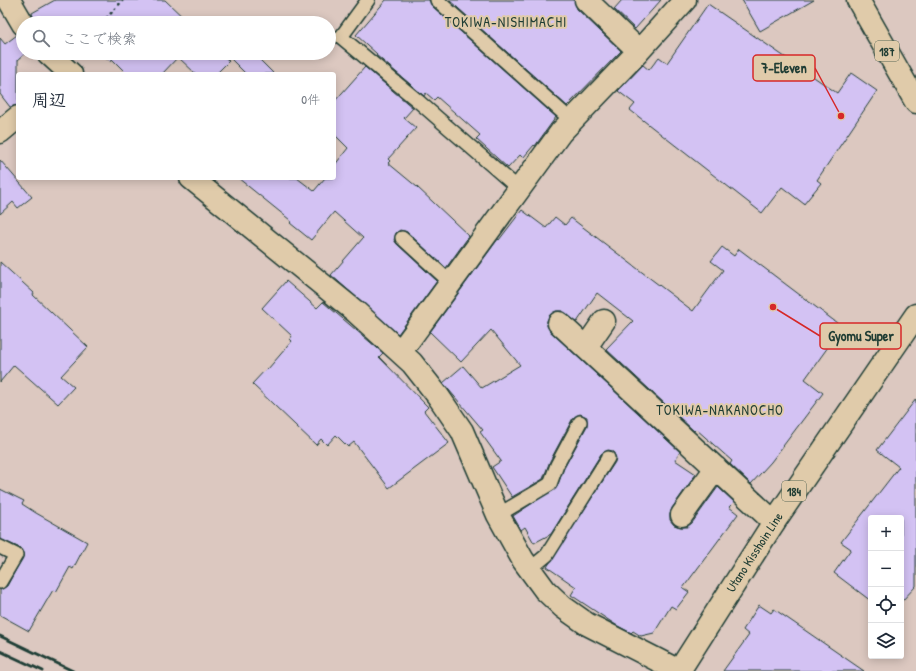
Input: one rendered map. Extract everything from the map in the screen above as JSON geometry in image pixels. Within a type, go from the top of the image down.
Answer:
[{"type":"street","points":[[9,0],[18,16]]},
{"type":"street","points":[[586,0],[639,51]]},
{"type":"street","points":[[400,351],[561,132],[639,51],[685,0]]},
{"type":"street","name":"187","points":[[858,0],[916,102]]},
{"type":"street","points":[[55,60],[68,72]]},
{"type":"street","points":[[0,132],[16,119]]},
{"type":"street","points":[[194,180],[290,257],[400,351],[438,396],[462,431],[498,515],[530,569],[545,590],[563,607],[587,624],[678,671]]},
{"type":"street","name":"Utano Kisshoin Line","points":[[678,671],[774,522],[916,315]]},
{"type":"street","points":[[586,347],[604,321]]},
{"type":"street","points":[[559,323],[774,522]]},
{"type":"street","points":[[682,515],[716,468]]},
{"type":"lane","points":[[368,0],[341,37],[418,101],[519,189]]},
{"type":"lane","points":[[437,0],[571,120]]},
{"type":"lane","points":[[402,238],[450,282]]},
{"type":"lane","points":[[498,515],[550,484],[557,465],[580,422]]},
{"type":"lane","points":[[530,569],[548,555],[608,458]]},
{"type":"lane","points":[[0,547],[16,555],[0,582]]},
{"type":"path","points":[[108,16],[123,0]]},
{"type":"building","points":[[55,0],[165,0],[182,16],[33,16],[32,13]]},
{"type":"building","points":[[386,0],[429,0],[432,6],[556,117],[535,146],[534,145],[523,158],[520,155],[508,168],[476,139],[480,135],[437,97],[434,100],[426,93],[424,96],[376,55],[377,54],[356,35]]},
{"type":"building","points":[[449,0],[574,0],[577,9],[621,51],[567,106]]},
{"type":"building","points":[[622,0],[661,0],[635,29],[614,9]]},
{"type":"building","points":[[742,0],[814,0],[760,31]]},
{"type":"building","points":[[708,4],[837,93],[851,73],[877,91],[817,180],[821,183],[804,204],[782,187],[762,213],[630,110],[635,104],[618,91],[643,65],[649,70],[659,57],[667,63]]},
{"type":"building","points":[[16,36],[16,60],[18,60],[18,72],[16,72],[16,106],[10,107],[0,94],[0,38],[5,44]]},
{"type":"building","points":[[113,60],[175,60],[164,72],[125,72]]},
{"type":"building","points":[[181,60],[229,61],[218,72],[194,72]]},
{"type":"building","points":[[232,60],[260,60],[272,72],[244,72]]},
{"type":"building","points":[[365,67],[413,108],[404,118],[416,128],[388,159],[390,161],[388,163],[417,187],[469,236],[446,268],[407,232],[400,230],[396,233],[394,240],[397,244],[437,281],[398,334],[331,275],[363,238],[334,212],[311,240],[290,223],[290,220],[240,180],[300,180],[314,191],[323,180],[336,180],[336,163],[348,148],[336,136],[336,100]]},
{"type":"building","points":[[0,160],[32,197],[18,208],[13,202],[0,214]]},
{"type":"building","points":[[522,210],[546,228],[555,217],[565,225],[571,218],[693,311],[723,270],[711,261],[722,247],[734,256],[739,249],[837,323],[835,325],[841,329],[805,379],[823,393],[771,462],[751,484],[730,464],[732,461],[696,429],[694,431],[606,349],[633,321],[597,293],[577,322],[562,311],[556,311],[550,315],[547,321],[547,326],[551,332],[680,452],[675,460],[696,474],[672,508],[670,520],[674,525],[687,527],[692,523],[718,487],[734,502],[729,507],[738,514],[683,588],[689,592],[676,609],[671,606],[654,633],[641,636],[633,631],[631,633],[616,625],[571,595],[576,587],[547,567],[615,462],[616,458],[613,451],[608,450],[601,454],[551,534],[534,543],[525,527],[521,530],[513,516],[557,487],[564,468],[587,426],[587,417],[580,414],[573,418],[550,461],[543,479],[512,497],[492,467],[501,461],[480,432],[483,430],[443,383],[463,366],[482,388],[520,365],[491,330],[461,362],[430,332],[498,239],[499,240]]},
{"type":"building","points":[[0,262],[34,293],[33,295],[88,347],[61,376],[74,387],[58,404],[14,365],[0,382]]},
{"type":"building","points":[[286,281],[317,308],[323,302],[383,353],[379,357],[428,407],[424,411],[449,443],[389,488],[354,442],[348,447],[336,435],[327,445],[321,439],[316,445],[252,384],[267,368],[268,369],[292,341],[290,339],[292,336],[262,308]]},
{"type":"building","points":[[916,399],[916,586],[904,599],[904,515],[868,515],[868,599],[834,573],[851,549],[841,542],[899,467],[877,450]]},
{"type":"building","points":[[0,489],[24,501],[22,504],[87,542],[73,569],[70,567],[56,592],[53,590],[29,631],[0,615],[0,590],[7,586],[24,555],[20,548],[0,539]]},
{"type":"building","points":[[759,605],[771,613],[774,609],[864,671],[723,671],[749,635],[743,630]]},
{"type":"railway","points":[[0,636],[73,671]]},
{"type":"railway","points":[[0,651],[43,671]]},
{"type":"place","name":"7-Eleven","points":[[841,116]]},
{"type":"place","name":"Gyomu Super","points":[[773,307]]},
{"type":"district","name":"TOKIWA-NISHIMACHI","points":[[506,21]]},
{"type":"district","name":"TOKIWA-NAKANOCHO","points":[[720,409]]}]
